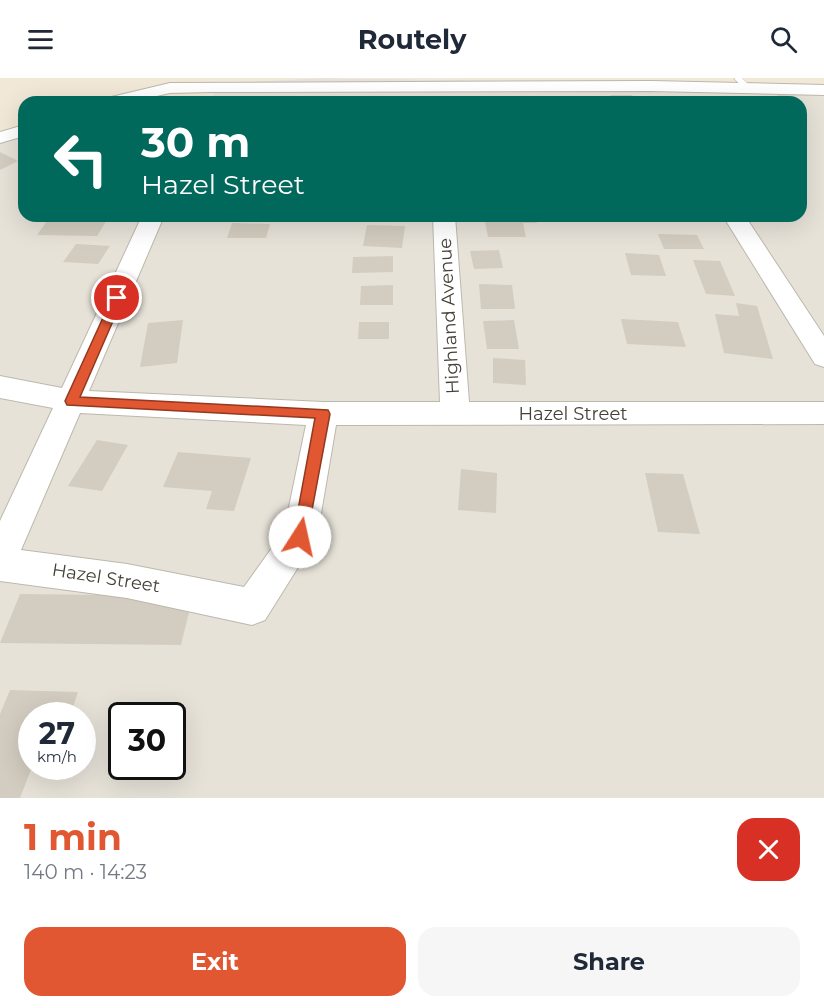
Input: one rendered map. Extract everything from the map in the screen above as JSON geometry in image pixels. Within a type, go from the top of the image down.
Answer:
[{"type":"street","points":[[135,96],[212,82],[265,82],[437,94],[535,82],[743,83],[824,90]]},
{"type":"street","points":[[206,96],[212,82]]},
{"type":"street","points":[[649,82],[658,96]]},
{"type":"street","points":[[0,138],[18,132]]},
{"type":"street","points":[[0,559],[150,222]]},
{"type":"street","name":"Highland Avenue","points":[[444,222],[454,415]]},
{"type":"street","points":[[738,222],[824,357]]},
{"type":"street","name":"Hazel Street","points":[[0,387],[72,401],[323,414],[824,413]]},
{"type":"street","name":"Hazel Street","points":[[0,564],[77,572],[185,590],[252,607],[300,537],[323,414]]},
{"type":"shaded area","points":[[0,78],[321,78],[220,83],[212,96],[18,96],[18,136],[0,141]]},
{"type":"shaded area","points":[[321,78],[824,85],[824,798],[0,798],[0,141],[18,136],[18,222],[807,222],[807,96],[212,96],[220,83]]},
{"type":"shaded area","points":[[331,78],[824,78],[824,85]]},
{"type":"building","points":[[0,152],[18,161],[0,170]]},
{"type":"building","points":[[46,222],[106,222],[97,236],[37,235]]},
{"type":"building","points":[[485,222],[537,222],[523,223],[526,237],[488,237]]},
{"type":"building","points":[[232,223],[270,224],[266,238],[227,238]]},
{"type":"building","points":[[367,225],[405,226],[402,248],[363,246]]},
{"type":"building","points":[[658,234],[697,235],[704,249],[664,249]]},
{"type":"building","points":[[76,244],[110,246],[98,264],[63,262]]},
{"type":"building","points":[[499,250],[503,268],[474,269],[470,251]]},
{"type":"building","points":[[625,253],[659,255],[666,276],[631,275]]},
{"type":"building","points":[[393,256],[393,272],[352,273],[353,257]]},
{"type":"building","points":[[693,260],[720,261],[735,296],[706,294]]},
{"type":"building","points":[[479,284],[512,285],[515,309],[481,309]]},
{"type":"building","points":[[393,285],[393,305],[360,305],[361,286]]},
{"type":"building","points":[[736,303],[757,306],[773,359],[724,353],[715,314],[739,316]]},
{"type":"building","points":[[621,319],[678,322],[686,347],[627,344]]},
{"type":"building","points":[[183,320],[177,363],[140,367],[148,323]]},
{"type":"building","points":[[514,320],[519,349],[487,349],[483,321]]},
{"type":"building","points":[[359,322],[389,322],[389,339],[358,339]]},
{"type":"building","points":[[493,358],[525,360],[526,385],[493,383]]},
{"type":"building","points":[[97,440],[128,445],[102,491],[68,486]]},
{"type":"building","points":[[178,452],[251,458],[234,511],[206,509],[212,491],[163,487]]},
{"type":"building","points":[[461,469],[497,473],[496,513],[458,510]]},
{"type":"building","points":[[645,473],[683,474],[700,534],[658,532]]},
{"type":"building","points":[[20,594],[193,596],[181,645],[0,643]]},
{"type":"building","points":[[10,690],[78,692],[75,702],[18,702],[18,780],[27,780],[20,798],[0,798],[0,714]]},
{"type":"route","points":[[117,298],[72,401],[323,414],[300,537]]}]
